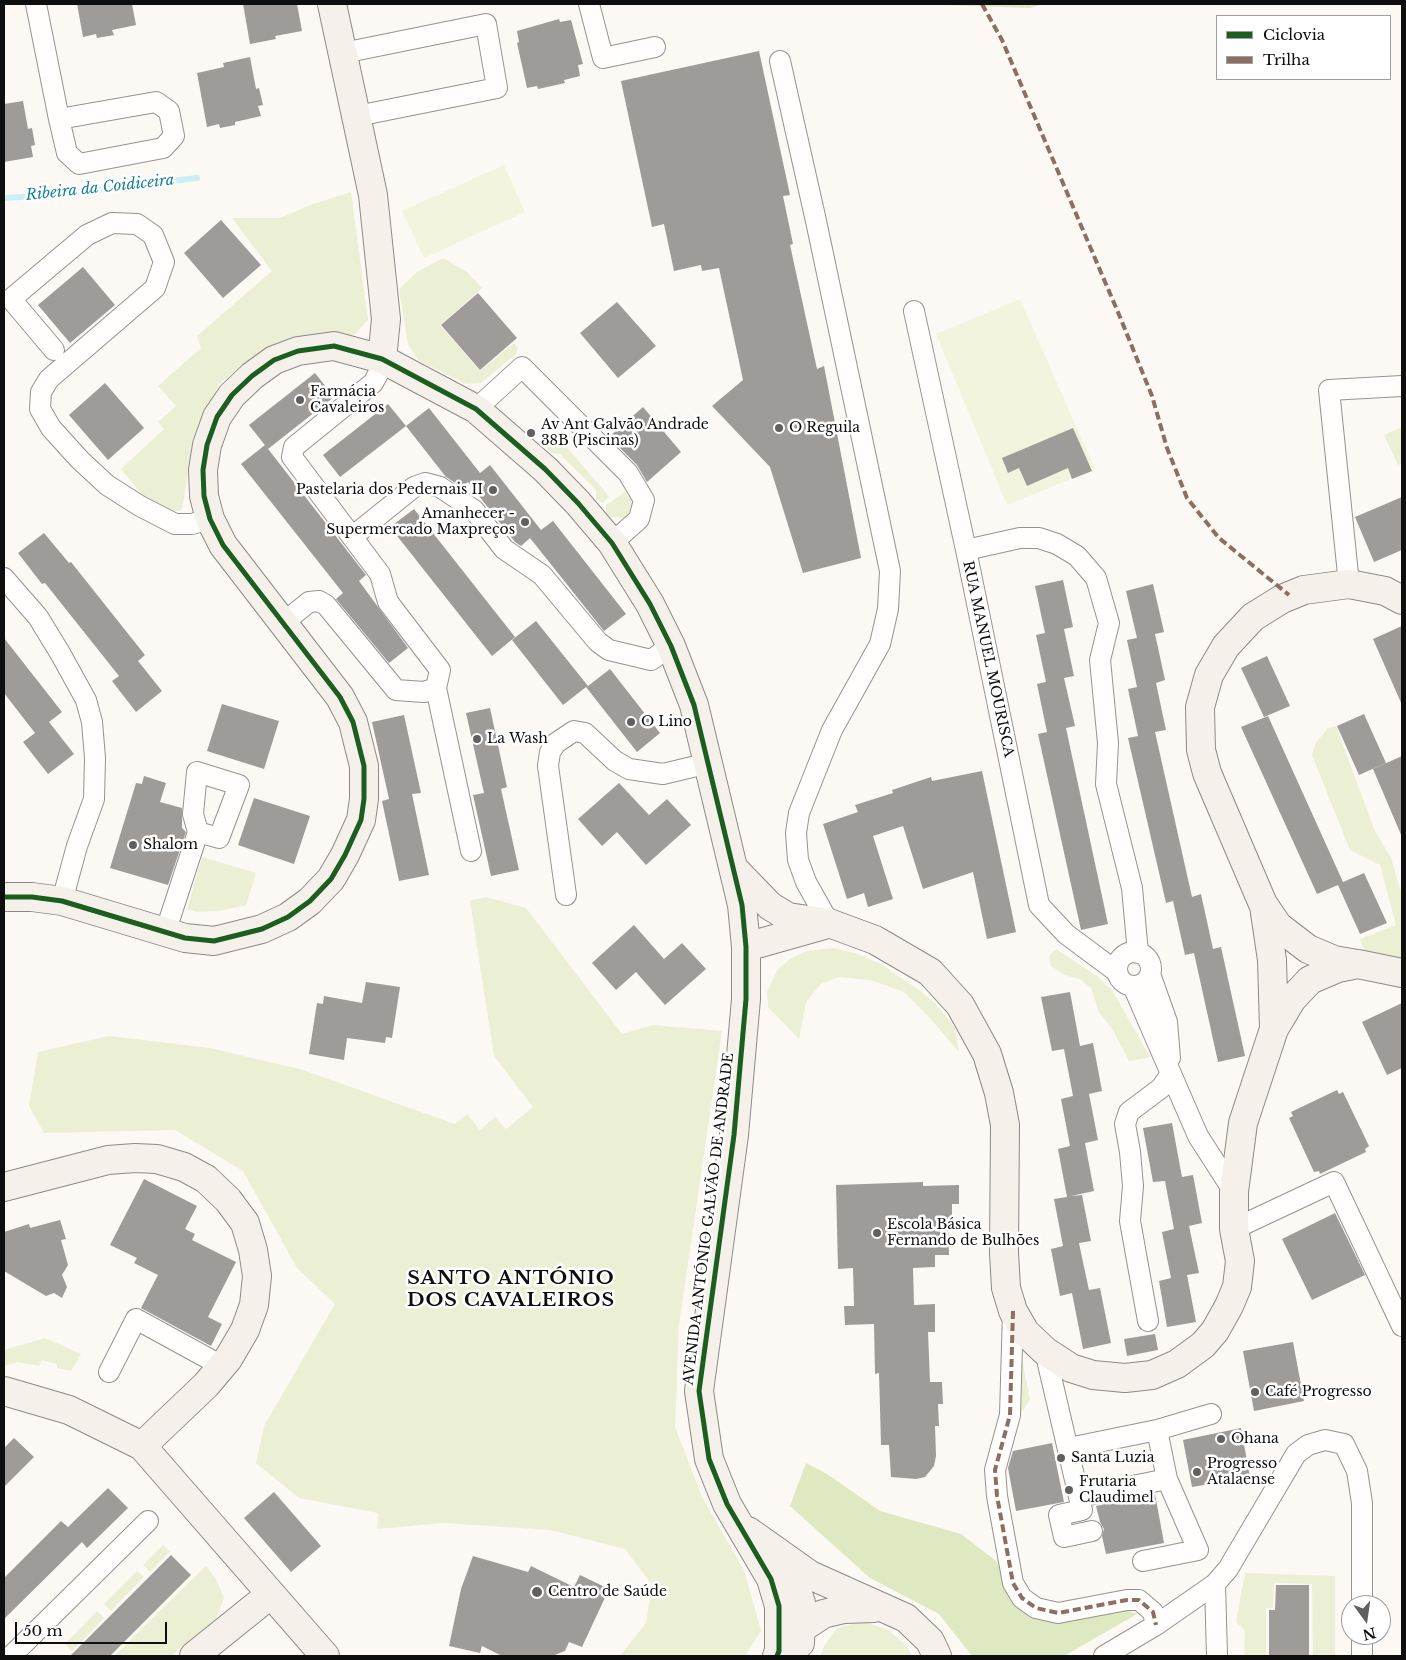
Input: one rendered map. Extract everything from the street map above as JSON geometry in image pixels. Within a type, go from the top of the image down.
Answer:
[{"type":"street","points":[[36,4],[59,119],[68,153],[79,164],[163,148],[174,136],[169,111],[156,102],[59,119]]},
{"type":"street","points":[[332,4],[373,195],[384,284],[386,319],[382,359],[378,374],[365,391],[294,447],[292,457],[380,574],[388,602],[440,670],[436,688],[472,850]]},
{"type":"street","points":[[589,4],[603,58],[655,47]]},
{"type":"street","points":[[343,53],[486,24],[498,88],[357,116]]},
{"type":"street","points":[[780,61],[890,571],[888,609],[880,644],[832,730],[799,813],[796,833],[798,860],[806,882],[829,923]]},
{"type":"street","points":[[54,350],[10,299],[87,235],[112,223],[137,224],[152,235],[164,262],[155,288],[49,379],[41,392],[40,409],[51,428],[80,460],[107,484],[140,506],[175,524],[192,524],[210,519]]},
{"type":"street","name":"RUA MANUEL MOURISCA","points":[[914,311],[966,550],[1039,905],[1066,934],[1117,972]]},
{"type":"street","name":"AVENIDA ANTÓNIO GALVÃO DE ANDRADE","points":[[4,897],[32,897],[62,901],[185,938],[214,941],[255,932],[288,917],[310,901],[331,879],[346,855],[360,820],[364,799],[364,766],[353,722],[340,697],[234,562],[210,519],[204,496],[203,470],[207,445],[217,417],[232,395],[252,376],[274,360],[298,351],[334,346],[382,359],[476,409],[545,470],[578,503],[612,544],[650,604],[671,646],[694,705],[734,869],[745,937],[746,999],[734,1136],[699,1391],[709,1460],[727,1504],[771,1579],[779,1606],[785,1654]]},
{"type":"street","points":[[476,409],[522,367],[628,473],[644,500],[638,519],[612,544]]},
{"type":"street","points":[[1349,584],[1328,390],[1402,386]]},
{"type":"street","points":[[352,537],[414,487],[425,483],[440,488],[474,510],[504,549],[542,575],[598,642],[609,650],[651,660],[671,646]]},
{"type":"street","points":[[966,550],[1020,538],[1038,538],[1057,544],[1077,556],[1096,578],[1109,623],[1100,660],[1108,743],[1106,784],[1132,888],[1138,952]]},
{"type":"street","points":[[4,578],[38,618],[74,675],[86,700],[92,722],[96,777],[94,799],[77,846],[62,901]]},
{"type":"street","points":[[1402,600],[1385,591],[1349,584],[1322,587],[1289,595],[1253,617],[1226,646],[1209,675],[1200,708],[1201,750],[1207,773],[1263,904],[1278,926],[1308,949],[1334,960],[1402,973]]},
{"type":"street","points":[[283,623],[310,602],[319,601],[326,605],[396,690],[424,692],[436,688]]},
{"type":"street","points":[[566,895],[548,766],[550,752],[556,743],[574,731],[585,733],[615,761],[629,769],[645,772],[663,774],[709,763]]},
{"type":"street","points":[[165,932],[198,832]]},
{"type":"street","points":[[734,869],[770,906],[788,916],[829,923],[875,940],[930,972],[960,1005],[986,1054],[999,1093],[1005,1125],[1004,1262],[1006,1288],[1013,1311],[1025,1332],[1045,1351],[1071,1368],[1094,1375],[1125,1378],[1152,1375],[1177,1364],[1203,1345],[1215,1331],[1237,1287],[1240,1261],[1234,1230],[1234,1192],[1243,1123],[1274,1029],[1292,999],[1310,980],[1338,968],[1358,964]]},
{"type":"street","points":[[1263,904],[1272,960],[1274,1029]]},
{"type":"street","points":[[745,937],[788,916]]},
{"type":"street","points":[[745,937],[829,923]]},
{"type":"street","points":[[1148,1321],[1130,1220],[1132,1186],[1130,1152],[1125,1124],[1129,1112],[1161,1088],[1170,1075],[1168,1022],[1150,974],[1150,963],[1143,955],[1138,952],[1122,957],[1117,966],[1117,972],[1122,982],[1132,986],[1143,983],[1150,974]]},
{"type":"street","points":[[1132,986],[1198,1136],[1234,1192]]},
{"type":"street","points":[[4,1187],[108,1160],[157,1159],[184,1167],[206,1179],[228,1200],[245,1224],[253,1250],[257,1276],[254,1305],[245,1330],[222,1366],[142,1446]]},
{"type":"street","points":[[1234,1230],[1334,1182],[1402,1326]]},
{"type":"street","points":[[1013,1311],[1010,1415],[995,1470],[997,1496],[1013,1583],[1022,1598],[1036,1608],[1058,1613],[1127,1600],[1139,1600],[1153,1612],[1156,1625]]},
{"type":"street","points":[[109,1372],[136,1319],[222,1366]]},
{"type":"street","points":[[1045,1351],[1082,1510],[1059,1515],[1064,1537],[1092,1531]]},
{"type":"street","points":[[4,1391],[69,1410],[142,1446],[326,1656]]},
{"type":"street","points":[[1069,1448],[1157,1430],[1211,1414]]},
{"type":"street","points":[[1143,1560],[1198,1550],[1167,1479],[1157,1430]]},
{"type":"street","points":[[1104,1656],[1156,1625],[1215,1584],[1228,1569],[1296,1454],[1308,1444],[1325,1440],[1344,1444],[1357,1471],[1362,1503],[1362,1595]]},
{"type":"street","points":[[1079,1497],[1167,1479]]},
{"type":"street","points":[[11,1656],[148,1521]]},
{"type":"street","points":[[741,1525],[787,1560],[832,1586],[906,1618],[930,1641],[937,1656]]},
{"type":"street","points":[[787,1560],[801,1603],[802,1628]]},
{"type":"street","points":[[1215,1584],[1217,1656]]},
{"type":"street","points":[[194,1656],[271,1594]]},
{"type":"street","points":[[785,1654],[802,1628],[823,1614],[834,1611],[881,1608]]},
{"type":"green space","points":[[916,4],[1043,4],[1030,8]]},
{"type":"green space","points":[[504,165],[525,212],[424,258],[402,211]]},
{"type":"green space","points":[[351,192],[368,320],[354,335],[319,336],[285,349],[251,358],[219,384],[203,419],[191,456],[182,510],[166,513],[146,499],[121,469],[164,429],[158,422],[176,406],[158,386],[201,348],[197,336],[272,271],[232,218],[280,218],[308,206]]},
{"type":"green space","points":[[443,258],[467,272],[482,288],[440,325],[480,371],[514,343],[518,348],[516,354],[481,383],[466,384],[418,360],[408,344],[399,289],[417,272]]},
{"type":"green space","points":[[1020,299],[1095,469],[1007,505],[936,334]]},
{"type":"green space","points":[[1402,427],[1402,463],[1398,465],[1384,435]]},
{"type":"green space","points":[[556,435],[608,495],[609,497],[603,503],[596,499],[596,490],[560,454],[551,453],[544,445]]},
{"type":"green space","points":[[625,492],[632,500],[632,512],[624,518],[611,517],[606,513],[606,505]]},
{"type":"green space","points":[[1336,726],[1374,829],[1391,858],[1402,895],[1402,959],[1365,952],[1360,939],[1396,925],[1380,865],[1350,850],[1312,755],[1315,744],[1328,728]]},
{"type":"green space","points":[[202,857],[256,873],[246,905],[219,911],[197,912],[187,909]]},
{"type":"green space","points":[[486,897],[526,908],[622,1034],[653,1025],[722,1031],[679,1325],[675,1427],[702,1497],[744,1570],[761,1631],[745,1656],[620,1656],[646,1623],[652,1585],[625,1549],[550,1530],[443,1523],[377,1529],[378,1513],[299,1498],[256,1463],[264,1426],[335,1304],[297,1268],[243,1171],[175,1130],[44,1133],[29,1106],[38,1052],[109,1036],[210,1048],[303,1070],[455,1124],[467,1114],[480,1130],[495,1117],[506,1129],[533,1107],[494,1056],[470,901]]},
{"type":"green space","points":[[832,948],[855,953],[881,964],[935,1003],[955,1028],[959,1052],[904,992],[870,980],[839,977],[821,984],[806,1002],[799,1039],[768,1007],[767,992],[778,969],[790,959],[807,951]]},
{"type":"green space","points":[[1056,949],[1097,976],[1112,990],[1150,1057],[1129,1061],[1113,1030],[1099,1012],[1091,988],[1080,979],[1065,975],[1051,966],[1049,956]]},
{"type":"green space","points":[[45,1338],[81,1354],[71,1371],[57,1368],[57,1364],[42,1360],[39,1366],[18,1362],[4,1366],[4,1350]]},
{"type":"green space","points":[[1016,1358],[1022,1359],[1030,1400],[1017,1419]]},
{"type":"green space","points":[[806,1463],[827,1474],[880,1511],[961,1534],[996,1561],[1016,1601],[1114,1606],[1137,1614],[1064,1656],[972,1656],[939,1614],[870,1578],[790,1506]]},
{"type":"green space","points":[[163,1545],[170,1552],[150,1572],[143,1565]]},
{"type":"green space","points":[[206,1566],[216,1579],[224,1598],[216,1619],[171,1656],[114,1656]]},
{"type":"green space","points":[[137,1571],[144,1577],[111,1611],[104,1604]]},
{"type":"green space","points":[[1245,1573],[1335,1576],[1335,1656],[1313,1656],[1312,1584],[1274,1583],[1273,1608],[1266,1608],[1266,1656],[1244,1656],[1245,1631],[1236,1622]]},
{"type":"green space","points":[[97,1611],[104,1618],[72,1651],[65,1644]]},
{"type":"green space","points":[[863,1621],[888,1630],[907,1646],[912,1656],[821,1656],[824,1646],[837,1628]]},
{"type":"building","points":[[77,4],[132,4],[136,25],[112,30],[114,35],[97,38],[96,34],[83,37]]},
{"type":"building","points":[[243,4],[297,4],[302,31],[275,36],[276,39],[250,44]]},
{"type":"building","points":[[559,19],[560,22],[571,20],[583,64],[578,65],[580,76],[564,80],[565,83],[538,89],[537,86],[527,88],[517,43],[519,42],[517,31]]},
{"type":"building","points":[[759,51],[790,195],[783,196],[793,244],[790,245],[817,369],[824,366],[861,558],[803,573],[770,467],[712,406],[743,380],[719,268],[702,271],[701,265],[674,271],[664,224],[652,227],[621,81]]},
{"type":"building","points":[[250,57],[256,89],[259,88],[263,105],[258,106],[261,116],[235,122],[235,125],[220,128],[219,124],[207,127],[197,73],[224,67],[223,63]]},
{"type":"building","points":[[23,101],[28,129],[32,128],[35,145],[31,146],[33,157],[4,162],[4,104]]},
{"type":"building","points":[[221,220],[261,265],[223,298],[184,253]]},
{"type":"building","points":[[83,267],[115,305],[70,343],[38,305]]},
{"type":"building","points":[[478,293],[517,338],[480,370],[441,325]]},
{"type":"building","points":[[617,302],[656,346],[618,378],[580,333]]},
{"type":"building","points":[[315,373],[334,397],[268,449],[249,425]]},
{"type":"building","points":[[105,383],[144,428],[108,460],[69,415]]},
{"type":"building","points":[[388,404],[406,426],[340,477],[323,455]]},
{"type":"building","points":[[643,407],[681,452],[647,482],[637,465],[609,437]]},
{"type":"building","points":[[429,408],[480,473],[490,465],[541,530],[553,521],[626,614],[604,631],[530,538],[521,546],[515,542],[468,482],[462,487],[446,477],[406,426]]},
{"type":"building","points":[[1073,428],[1092,471],[1072,479],[1068,468],[1027,486],[1019,468],[1008,473],[1002,458]]},
{"type":"building","points":[[265,445],[366,575],[359,581],[408,648],[389,663],[336,599],[343,593],[241,464]]},
{"type":"building","points":[[1402,497],[1402,550],[1374,562],[1355,517]]},
{"type":"building","points":[[414,509],[515,637],[492,656],[390,527]]},
{"type":"building","points":[[44,533],[69,563],[71,562],[145,655],[138,661],[162,691],[136,712],[112,681],[119,676],[45,583],[42,584],[18,553]]},
{"type":"building","points":[[1063,580],[1073,627],[1064,629],[1074,676],[1064,678],[1075,726],[1066,728],[1108,924],[1081,930],[1038,734],[1047,732],[1037,684],[1046,682],[1036,635],[1045,633],[1035,586]]},
{"type":"building","points":[[1153,584],[1164,632],[1155,634],[1165,680],[1156,683],[1166,730],[1155,732],[1192,897],[1201,894],[1213,949],[1221,947],[1245,1056],[1218,1062],[1194,953],[1185,955],[1173,901],[1166,903],[1128,738],[1138,736],[1128,689],[1137,687],[1127,640],[1137,638],[1126,591]]},
{"type":"building","points":[[536,621],[588,686],[610,669],[660,733],[637,752],[586,687],[563,705],[512,640]]},
{"type":"building","points":[[1402,626],[1402,705],[1373,639]]},
{"type":"building","points":[[4,638],[62,712],[49,722],[74,754],[48,774],[23,742],[35,733],[4,693]]},
{"type":"building","points":[[1267,656],[1290,706],[1264,717],[1241,668]]},
{"type":"building","points":[[222,704],[279,721],[264,769],[207,751]]},
{"type":"building","points":[[490,708],[507,787],[501,789],[519,870],[491,876],[473,795],[484,793],[466,713]]},
{"type":"building","points":[[1364,714],[1386,763],[1359,775],[1337,726]]},
{"type":"building","points":[[404,715],[421,793],[412,794],[429,875],[399,881],[382,801],[389,799],[372,722]]},
{"type":"building","points":[[1268,716],[1343,882],[1364,873],[1387,923],[1360,934],[1338,885],[1317,894],[1241,727]]},
{"type":"building","points":[[1402,756],[1402,837],[1373,769]]},
{"type":"building","points":[[982,771],[1016,932],[987,939],[973,872],[923,889],[903,826],[873,836],[893,899],[868,907],[864,893],[847,899],[823,824],[858,812],[855,805],[893,793],[892,790],[931,777],[932,781]]},
{"type":"building","points":[[144,776],[166,783],[160,802],[182,808],[182,828],[186,832],[168,885],[110,868],[136,783],[142,784]]},
{"type":"building","points":[[619,783],[649,815],[667,799],[691,825],[646,865],[617,832],[602,846],[578,819]]},
{"type":"building","points":[[254,798],[310,816],[294,864],[238,845]]},
{"type":"building","points":[[634,925],[664,959],[682,943],[706,969],[665,1005],[636,972],[616,990],[592,963]]},
{"type":"building","points":[[366,982],[400,987],[392,1038],[386,1037],[385,1043],[347,1038],[344,1060],[309,1054],[317,1003],[323,1004],[324,996],[362,1003]]},
{"type":"building","points":[[1070,992],[1080,1046],[1093,1043],[1102,1091],[1089,1094],[1098,1140],[1085,1143],[1094,1191],[1071,1196],[1082,1195],[1091,1241],[1079,1243],[1089,1290],[1100,1288],[1111,1343],[1083,1349],[1072,1293],[1060,1296],[1051,1249],[1063,1246],[1054,1199],[1067,1197],[1058,1149],[1070,1146],[1061,1099],[1073,1096],[1064,1049],[1052,1051],[1041,997]]},
{"type":"building","points":[[1402,1003],[1402,1068],[1387,1075],[1362,1022]]},
{"type":"building","points":[[1337,1090],[1339,1094],[1343,1092],[1369,1146],[1365,1149],[1366,1152],[1320,1174],[1319,1171],[1314,1172],[1289,1118],[1293,1116],[1291,1112]]},
{"type":"building","points":[[1172,1123],[1182,1177],[1193,1175],[1202,1223],[1189,1226],[1199,1273],[1187,1275],[1196,1322],[1167,1327],[1159,1281],[1171,1278],[1162,1232],[1174,1229],[1165,1181],[1153,1182],[1143,1128]]},
{"type":"building","points":[[144,1179],[197,1206],[185,1229],[195,1234],[192,1240],[236,1262],[208,1317],[222,1324],[211,1346],[141,1308],[158,1275],[134,1263],[137,1258],[110,1245]]},
{"type":"building","points":[[923,1182],[923,1186],[959,1185],[959,1204],[952,1204],[952,1224],[948,1225],[949,1255],[935,1255],[935,1267],[913,1268],[914,1305],[935,1304],[935,1332],[928,1332],[930,1382],[942,1382],[943,1404],[938,1404],[939,1426],[935,1426],[936,1456],[934,1466],[925,1477],[916,1479],[891,1477],[889,1445],[881,1445],[879,1373],[875,1374],[874,1324],[845,1325],[844,1306],[854,1306],[853,1268],[838,1269],[836,1185]]},
{"type":"building","points":[[1335,1213],[1365,1275],[1312,1300],[1282,1239]]},
{"type":"building","points":[[60,1220],[66,1239],[61,1240],[68,1265],[62,1275],[67,1287],[62,1298],[54,1293],[46,1296],[4,1271],[4,1232],[29,1224],[30,1228]]},
{"type":"building","points":[[1155,1334],[1158,1350],[1127,1356],[1124,1339]]},
{"type":"building","points":[[1293,1342],[1304,1401],[1254,1411],[1243,1351]]},
{"type":"building","points":[[1241,1428],[1250,1477],[1192,1487],[1183,1440]]},
{"type":"building","points":[[14,1438],[34,1457],[4,1487],[4,1448]]},
{"type":"building","points":[[1052,1443],[1064,1502],[1016,1511],[1008,1468],[1013,1451]]},
{"type":"building","points":[[108,1488],[128,1508],[87,1548],[82,1542],[4,1619],[4,1578],[61,1521],[68,1527]]},
{"type":"building","points":[[274,1492],[321,1546],[291,1572],[244,1518]]},
{"type":"building","points":[[1155,1494],[1164,1543],[1106,1554],[1102,1536],[1104,1529],[1096,1506]]},
{"type":"building","points":[[171,1555],[191,1575],[110,1656],[70,1656]]},
{"type":"building","points":[[473,1556],[528,1572],[531,1566],[574,1587],[580,1575],[609,1589],[582,1647],[569,1642],[565,1651],[552,1656],[502,1656],[482,1646],[480,1653],[449,1646],[461,1589]]},
{"type":"building","points":[[1276,1585],[1309,1585],[1309,1656],[1269,1656],[1269,1610],[1275,1610]]},
{"type":"waterway","name":"Ribeira da Coidiceira","points":[[4,198],[54,195],[197,178]]},
{"type":"marked path","points":[[982,4],[1002,40],[1120,317],[1152,396],[1167,448],[1187,498],[1219,538],[1289,595]]},
{"type":"marked path","points":[[1013,1311],[1010,1415],[995,1470],[997,1496],[1013,1583],[1022,1598],[1036,1608],[1058,1613],[1127,1600],[1139,1600],[1153,1612],[1156,1625]]},
{"type":"cycle path","points":[[4,897],[32,897],[62,901],[185,938],[214,941],[262,929],[288,917],[310,901],[331,879],[345,855],[361,820],[364,799],[364,766],[353,722],[340,697],[223,545],[210,519],[204,496],[203,470],[207,445],[217,417],[232,395],[252,376],[274,360],[298,351],[334,346],[382,359],[476,409],[545,469],[578,503],[612,543],[650,604],[671,646],[694,705],[742,905],[746,947],[746,999],[734,1135],[699,1391],[709,1459],[727,1504],[771,1579],[779,1606],[779,1651],[777,1656]]},
{"type":"place","name":"Farmácia Cavaleiros","points":[[300,400]]},
{"type":"place","name":"O Reguila","points":[[779,428]]},
{"type":"place","name":"Av Ant Galvão Andrade 38B (Piscinas)","points":[[531,433]]},
{"type":"place","name":"Pastelaria dos Pedernais II","points":[[493,490]]},
{"type":"place","name":"Amanhecer - Supermercado Maxpreços","points":[[525,522]]},
{"type":"place","name":"O Lino","points":[[631,722]]},
{"type":"place","name":"La Wash","points":[[477,739]]},
{"type":"place","name":"Shalom","points":[[133,845]]},
{"type":"place","name":"Escola Básica Fernando de Bulhões","points":[[877,1233]]},
{"type":"place","name":"Café Progresso","points":[[1255,1392]]},
{"type":"place","name":"Ohana","points":[[1221,1439]]},
{"type":"place","name":"Santa Luzia","points":[[1061,1458]]},
{"type":"place","name":"Progresso Atalaense","points":[[1197,1472]]},
{"type":"place","name":"Frutaria Claudimel","points":[[1069,1490]]},
{"type":"place","name":"Centro de Saúde","points":[[537,1592]]},
{"type":"district","name":"SANTO ANTÓNIO DOS CAVALEIROS","points":[[511,1290]]}]
